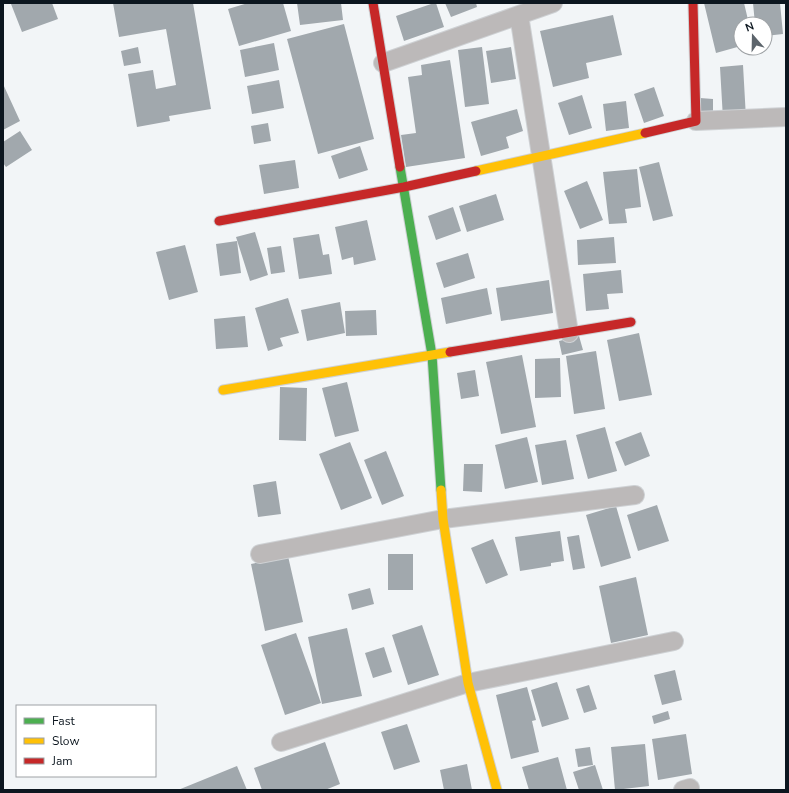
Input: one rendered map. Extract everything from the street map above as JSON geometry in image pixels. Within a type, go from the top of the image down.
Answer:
[{"type":"street","points":[[373,3],[432,355],[443,519],[468,683],[497,790]]},
{"type":"street","points":[[383,63],[553,3]]},
{"type":"street","points":[[693,3],[696,121]]},
{"type":"street","points":[[519,15],[569,333]]},
{"type":"street","points":[[219,222],[404,188],[696,121],[786,117]]},
{"type":"street","points":[[223,390],[631,322]]},
{"type":"street","points":[[260,554],[443,519],[635,495]]},
{"type":"street","points":[[281,742],[468,683],[674,641]]},
{"type":"building","points":[[52,3],[58,19],[22,32],[11,4]]},
{"type":"building","points":[[113,3],[193,3],[211,109],[169,116],[170,121],[137,127],[128,74],[153,70],[156,89],[176,85],[166,29],[119,37]]},
{"type":"building","points":[[248,3],[283,3],[291,31],[239,46],[228,9]]},
{"type":"building","points":[[297,3],[341,3],[343,20],[300,25]]},
{"type":"building","points":[[436,3],[444,27],[404,41],[396,16]]},
{"type":"building","points":[[445,3],[476,3],[477,7],[451,17]]},
{"type":"building","points":[[704,3],[744,3],[747,16],[733,16],[733,48],[716,53]]},
{"type":"building","points":[[753,3],[780,3],[783,34],[773,35],[773,16],[754,16]]},
{"type":"building","points":[[613,15],[622,55],[586,63],[589,78],[553,87],[540,31]]},
{"type":"building","points":[[344,24],[374,139],[318,154],[287,39]]},
{"type":"building","points":[[274,43],[279,70],[245,77],[240,50]]},
{"type":"building","points":[[138,47],[141,63],[124,66],[121,51]]},
{"type":"building","points":[[482,47],[489,104],[465,107],[458,50]]},
{"type":"building","points":[[511,47],[516,79],[491,83],[486,51]]},
{"type":"building","points":[[450,60],[465,158],[406,167],[401,135],[416,133],[408,77],[422,75],[421,65]]},
{"type":"building","points":[[743,65],[746,118],[723,119],[720,67]]},
{"type":"building","points":[[279,80],[284,108],[252,114],[247,86]]},
{"type":"building","points":[[3,84],[20,121],[3,130]]},
{"type":"building","points":[[654,87],[664,116],[644,123],[634,94]]},
{"type":"building","points":[[582,95],[592,128],[569,135],[558,103]]},
{"type":"building","points":[[700,98],[713,99],[713,116],[701,116]]},
{"type":"building","points":[[626,101],[629,128],[606,131],[603,104]]},
{"type":"building","points":[[517,109],[523,131],[506,137],[509,148],[481,156],[471,122]]},
{"type":"building","points":[[268,123],[271,141],[254,144],[251,126]]},
{"type":"building","points":[[20,131],[32,150],[6,167],[3,163],[3,142]]},
{"type":"building","points":[[360,146],[368,170],[339,179],[331,156]]},
{"type":"building","points":[[295,160],[299,188],[264,194],[259,165]]},
{"type":"building","points":[[659,162],[673,216],[653,221],[639,167]]},
{"type":"building","points":[[637,169],[641,207],[625,209],[627,223],[609,224],[603,172]]},
{"type":"building","points":[[587,181],[603,220],[580,229],[564,191]]},
{"type":"building","points":[[496,194],[504,220],[467,232],[459,206]]},
{"type":"building","points":[[453,207],[461,231],[436,240],[428,216]]},
{"type":"building","points":[[367,220],[376,260],[354,265],[353,257],[342,260],[335,227]]},
{"type":"building","points":[[255,232],[268,275],[250,281],[236,237]]},
{"type":"building","points":[[319,234],[323,255],[329,254],[332,274],[299,279],[293,238]]},
{"type":"building","points":[[614,237],[616,263],[578,265],[577,240]]},
{"type":"building","points":[[237,241],[241,273],[220,276],[216,244]]},
{"type":"building","points":[[185,245],[198,292],[169,300],[156,252]]},
{"type":"building","points":[[281,246],[285,272],[271,274],[267,248]]},
{"type":"building","points":[[468,253],[475,278],[444,288],[436,263]]},
{"type":"building","points":[[621,270],[623,293],[607,294],[609,309],[586,311],[583,274]]},
{"type":"building","points":[[549,280],[553,313],[501,321],[496,288]]},
{"type":"building","points":[[487,288],[492,314],[446,324],[441,298]]},
{"type":"building","points":[[288,298],[299,333],[280,338],[283,346],[268,351],[255,308]]},
{"type":"building","points":[[340,302],[345,333],[307,341],[301,310]]},
{"type":"building","points":[[376,310],[377,335],[346,336],[345,311]]},
{"type":"building","points":[[245,316],[248,347],[216,349],[214,319]]},
{"type":"building","points":[[639,333],[652,395],[619,401],[607,340]]},
{"type":"building","points":[[579,336],[583,350],[562,355],[559,341]]},
{"type":"building","points":[[596,351],[605,409],[574,414],[566,356]]},
{"type":"building","points":[[522,355],[536,427],[501,434],[486,362]]},
{"type":"building","points":[[560,358],[561,397],[535,398],[535,359]]},
{"type":"building","points":[[475,370],[479,396],[461,399],[457,373]]},
{"type":"building","points":[[347,382],[359,431],[335,437],[322,388]]},
{"type":"building","points":[[280,387],[307,388],[306,441],[279,440]]},
{"type":"building","points":[[605,427],[617,471],[588,479],[576,435]]},
{"type":"building","points":[[641,432],[650,456],[625,466],[615,442]]},
{"type":"building","points":[[527,437],[538,482],[505,489],[495,445]]},
{"type":"building","points":[[566,440],[574,479],[542,485],[535,445]]},
{"type":"building","points":[[350,442],[372,498],[341,510],[319,454]]},
{"type":"building","points":[[386,451],[404,496],[382,505],[364,460]]},
{"type":"building","points":[[464,464],[483,464],[482,492],[463,491]]},
{"type":"building","points":[[276,481],[281,514],[258,517],[253,485]]},
{"type":"building","points":[[657,505],[669,541],[638,551],[627,515]]},
{"type":"building","points":[[616,506],[631,558],[601,567],[586,515]]},
{"type":"building","points":[[560,531],[564,561],[551,563],[551,566],[520,571],[515,537]]},
{"type":"building","points":[[579,535],[585,568],[573,570],[567,537]]},
{"type":"building","points":[[493,539],[508,575],[486,584],[471,548]]},
{"type":"building","points":[[388,554],[413,554],[413,590],[388,590]]},
{"type":"building","points":[[288,556],[303,622],[265,631],[251,564]]},
{"type":"building","points":[[636,577],[648,635],[611,643],[599,586]]},
{"type":"building","points":[[370,588],[374,604],[352,610],[348,594]]},
{"type":"building","points":[[422,625],[439,675],[408,685],[392,635]]},
{"type":"building","points":[[347,628],[362,696],[322,704],[308,637]]},
{"type":"building","points":[[296,633],[321,703],[285,715],[261,645]]},
{"type":"building","points":[[384,647],[392,672],[373,678],[365,653]]},
{"type":"building","points":[[675,670],[682,700],[662,705],[654,675]]},
{"type":"building","points":[[557,682],[569,719],[542,727],[531,690]]},
{"type":"building","points":[[589,685],[597,709],[584,713],[576,689]]},
{"type":"building","points":[[527,687],[536,720],[532,721],[539,752],[511,759],[496,695]]},
{"type":"building","points":[[668,711],[670,719],[654,724],[652,716]]},
{"type":"building","points":[[407,724],[420,762],[394,770],[381,732]]},
{"type":"building","points":[[686,734],[692,774],[658,780],[652,739]]},
{"type":"building","points":[[325,742],[340,784],[325,790],[262,790],[254,768]]},
{"type":"building","points":[[645,744],[649,786],[615,790],[611,747]]},
{"type":"building","points":[[590,747],[593,765],[578,767],[575,749]]},
{"type":"building","points":[[558,757],[567,790],[529,790],[522,767]]},
{"type":"building","points":[[467,764],[472,790],[444,790],[440,770]]},
{"type":"building","points":[[595,765],[603,790],[579,790],[573,772]]},
{"type":"building","points":[[237,766],[247,790],[178,790]]},
{"type":"traffic: fast","points":[[400,167],[432,355],[441,490]]},
{"type":"traffic: slow","points":[[476,171],[645,133]]},
{"type":"traffic: slow","points":[[223,390],[450,352]]},
{"type":"traffic: slow","points":[[441,490],[443,519],[468,683],[497,790]]},
{"type":"traffic: jam","points":[[373,3],[400,167]]},
{"type":"traffic: jam","points":[[645,133],[696,121],[693,3]]},
{"type":"traffic: jam","points":[[219,221],[404,187],[476,171]]},
{"type":"traffic: jam","points":[[450,352],[631,322]]}]
